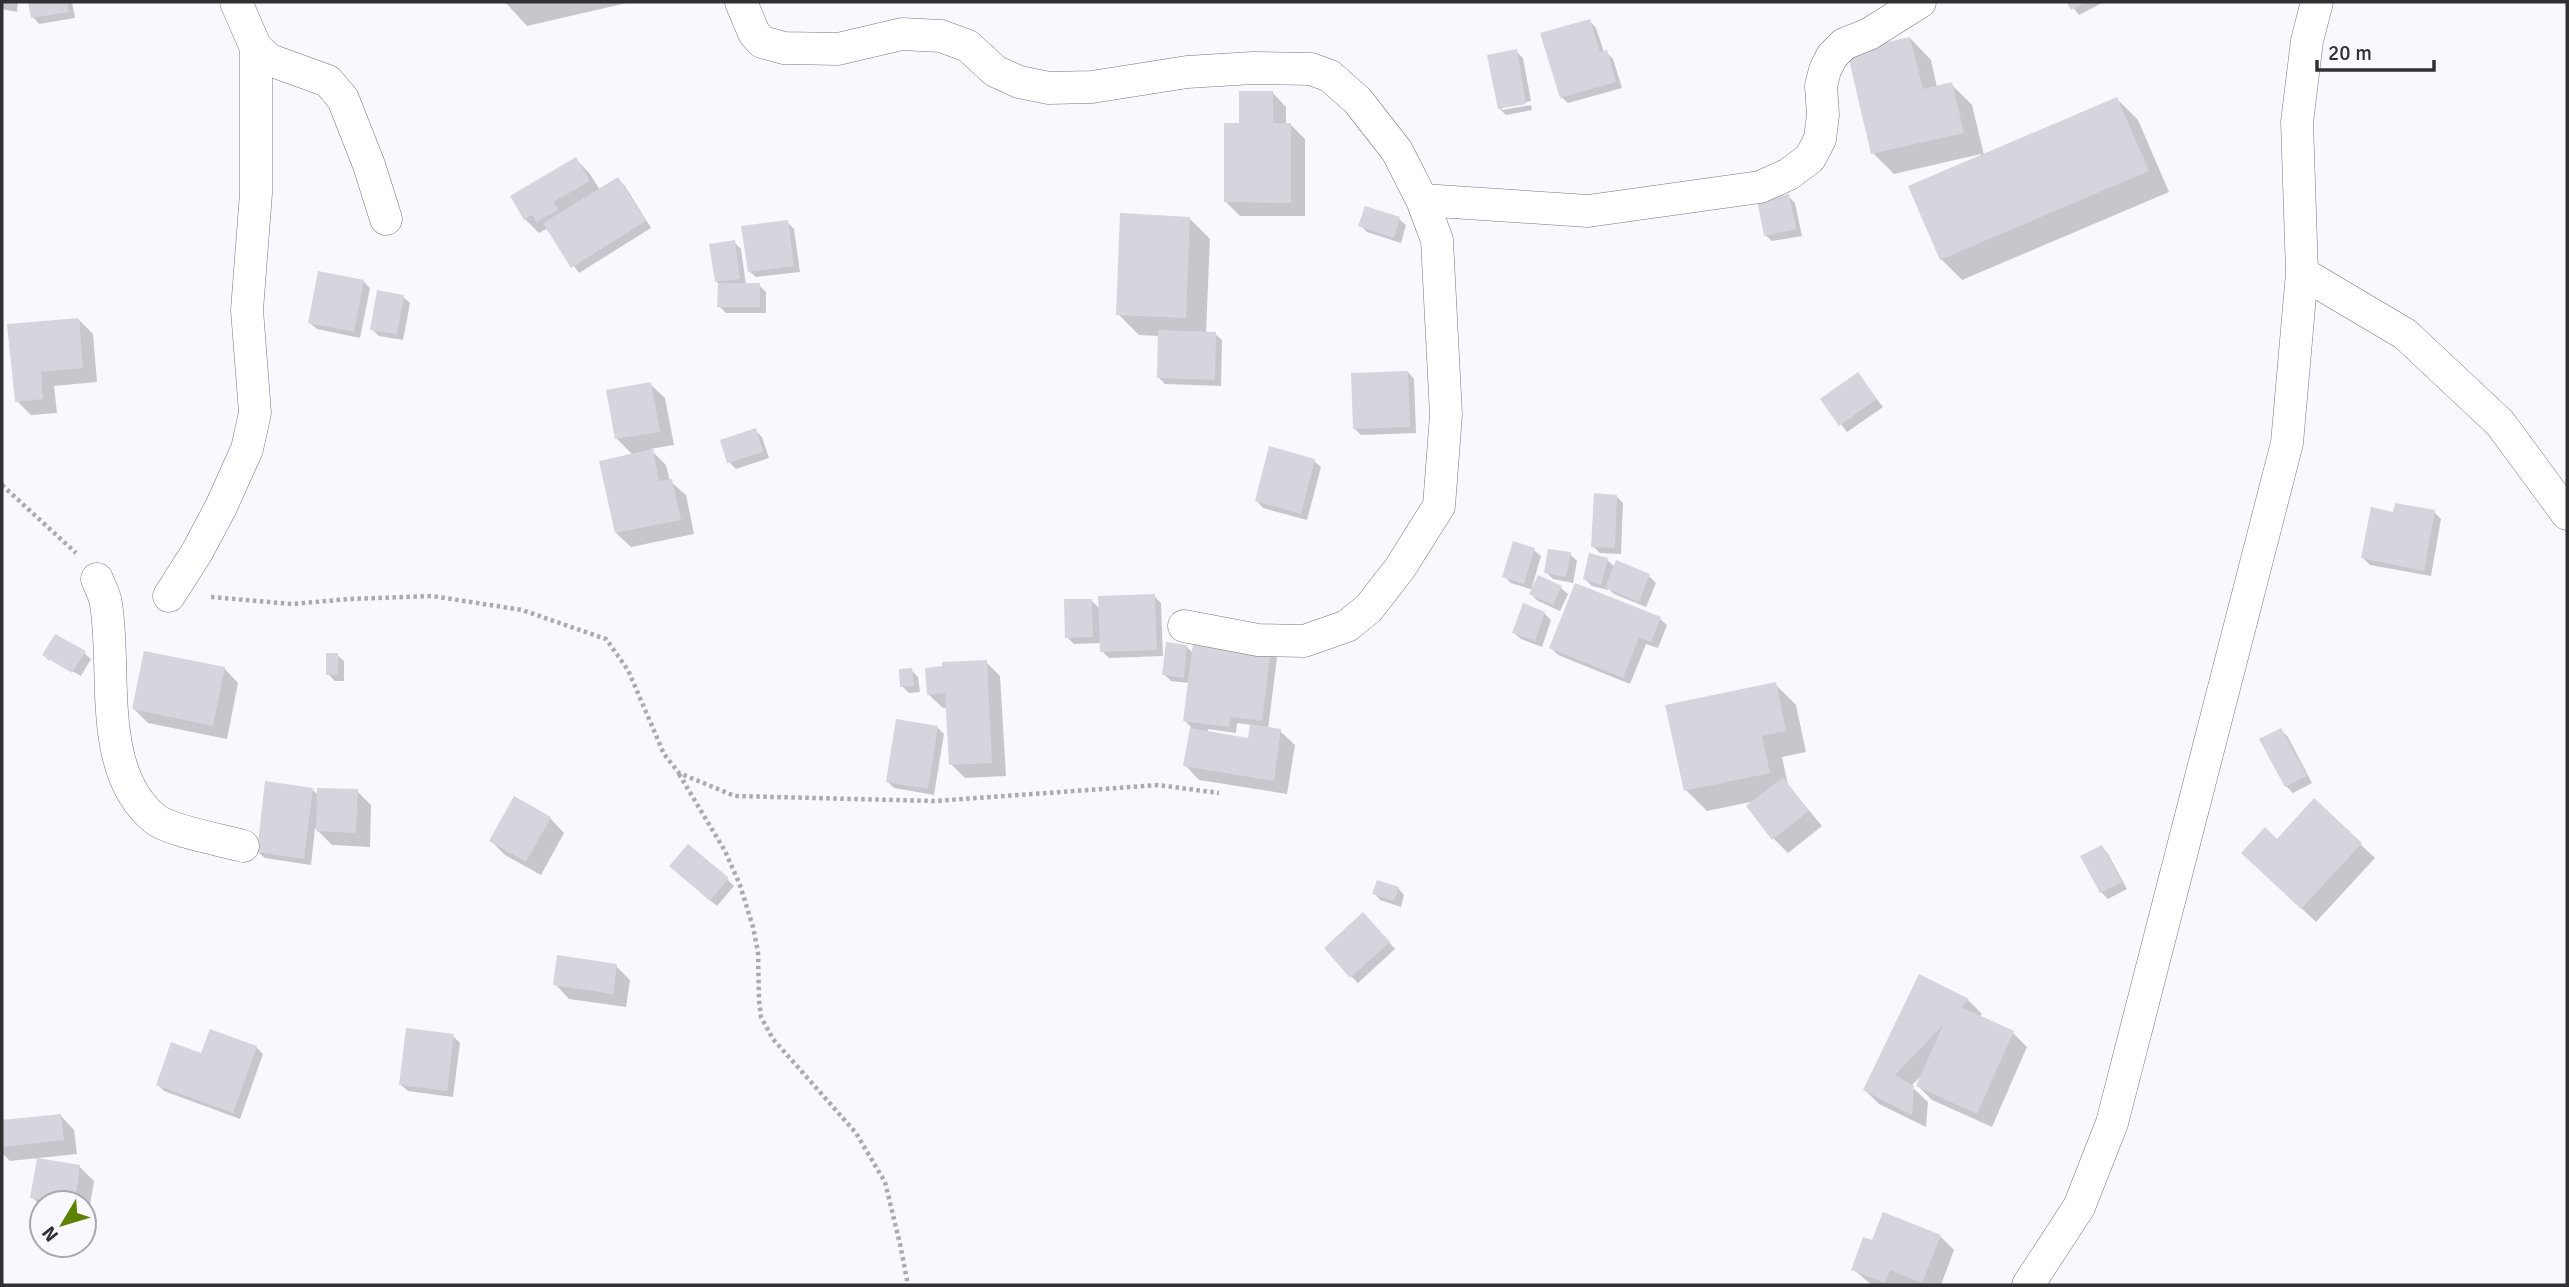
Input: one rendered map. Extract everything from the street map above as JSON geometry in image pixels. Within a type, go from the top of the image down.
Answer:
[{"type":"street","points":[[169,596],[221,508],[247,449],[255,414],[247,310],[256,193],[256,48],[236,2]]},
{"type":"street","points":[[741,2],[754,33],[762,42],[784,48],[838,49],[902,34],[941,36],[968,46],[995,71],[1019,82],[1049,88],[1092,87],[1187,72],[1253,68],[1311,69],[1330,76],[1358,101],[1397,151],[1422,200],[1437,240],[1446,415],[1439,506],[1400,568],[1369,608],[1347,626],[1304,641],[1258,640],[1184,626]]},
{"type":"street","points":[[1422,200],[1588,211],[1760,187],[1789,174],[1810,158],[1821,139],[1821,86],[1832,56],[1844,44],[1869,34],[1920,2]]},
{"type":"street","points":[[2028,1285],[2079,1207],[2112,1123],[2287,443],[2301,273],[2297,121],[2307,41],[2317,2]]},
{"type":"street","points":[[256,48],[270,60],[328,80],[343,99],[369,165],[386,219]]},
{"type":"street","points":[[2301,273],[2405,334],[2500,423],[2567,514]]},
{"type":"street","points":[[97,579],[106,602],[113,724],[120,761],[133,795],[157,820],[243,846]]},
{"type":"path","points":[[2,485],[79,556],[97,579]]},
{"type":"path","points":[[169,596],[197,595],[292,604],[432,596],[522,610],[606,639],[628,670],[664,754],[725,851],[740,885],[754,927],[758,952],[761,1017],[773,1039],[856,1133],[885,1182],[901,1244],[908,1285]]},
{"type":"path","points":[[677,771],[735,796],[773,799],[935,802],[1158,785],[1219,793]]},
{"type":"building","points":[[28,2],[67,2],[69,12],[31,18]]},
{"type":"building","points":[[2067,2],[2086,2],[2071,10]]},
{"type":"building","points":[[1590,19],[1600,52],[1607,50],[1616,82],[1560,98],[1540,33]]},
{"type":"building","points":[[1910,37],[1923,89],[1952,82],[1964,133],[1871,154],[1847,51]]},
{"type":"building","points":[[1517,49],[1526,104],[1498,109],[1487,55]]},
{"type":"building","points":[[1239,91],[1273,91],[1273,123],[1291,123],[1291,203],[1224,202],[1224,123],[1239,123]]},
{"type":"building","points":[[2117,97],[2149,171],[1940,260],[1908,186]]},
{"type":"building","points":[[576,157],[590,181],[553,202],[558,210],[536,222],[532,215],[524,220],[510,196]]},
{"type":"building","points":[[618,177],[646,221],[571,268],[543,223]]},
{"type":"building","points":[[1789,194],[1796,229],[1764,236],[1757,200]]},
{"type":"building","points":[[1365,206],[1400,217],[1394,238],[1358,226]]},
{"type":"building","points":[[1120,213],[1190,217],[1186,318],[1116,315]]},
{"type":"building","points":[[788,220],[794,266],[748,272],[741,226]]},
{"type":"building","points":[[735,240],[740,279],[715,282],[709,244]]},
{"type":"building","points":[[318,271],[364,280],[354,332],[308,323]]},
{"type":"building","points":[[718,283],[760,283],[760,307],[717,307]]},
{"type":"building","points":[[377,290],[404,295],[397,334],[370,330]]},
{"type":"building","points":[[79,318],[83,368],[41,372],[43,399],[15,402],[7,324]]},
{"type":"building","points":[[1158,330],[1216,332],[1215,380],[1157,378]]},
{"type":"building","points":[[1408,371],[1410,427],[1353,429],[1351,373]]},
{"type":"building","points":[[1858,372],[1877,399],[1839,426],[1820,399]]},
{"type":"building","points":[[651,382],[660,432],[615,439],[606,390]]},
{"type":"building","points":[[756,428],[763,452],[727,463],[720,440]]},
{"type":"building","points":[[1269,446],[1315,459],[1301,514],[1255,501]]},
{"type":"building","points":[[653,449],[659,481],[672,479],[681,520],[615,533],[599,461]]},
{"type":"building","points":[[1594,493],[1617,495],[1615,548],[1591,547]]},
{"type":"building","points":[[2395,503],[2435,510],[2424,571],[2361,558],[2371,507],[2393,512]]},
{"type":"building","points":[[1513,541],[1535,548],[1524,584],[1502,577]]},
{"type":"building","points":[[1548,549],[1571,552],[1566,577],[1544,573]]},
{"type":"building","points":[[1589,553],[1608,558],[1601,585],[1583,579]]},
{"type":"building","points":[[1616,560],[1650,574],[1639,602],[1605,588]]},
{"type":"building","points":[[1538,575],[1562,586],[1553,605],[1529,594]]},
{"type":"building","points":[[1575,583],[1661,617],[1651,642],[1639,638],[1623,678],[1549,648]]},
{"type":"building","points":[[1155,594],[1157,650],[1100,652],[1098,596]]},
{"type":"building","points":[[1064,599],[1092,599],[1093,637],[1065,638]]},
{"type":"building","points":[[1523,603],[1545,612],[1535,641],[1512,633]]},
{"type":"building","points":[[1195,628],[1271,649],[1262,721],[1231,717],[1229,727],[1183,721]]},
{"type":"building","points":[[55,634],[86,651],[72,673],[42,655]]},
{"type":"building","points":[[1166,642],[1187,645],[1184,678],[1162,675]]},
{"type":"building","points":[[144,651],[225,667],[213,726],[132,709]]},
{"type":"building","points":[[326,653],[338,653],[338,675],[326,675]]},
{"type":"building","points":[[987,660],[992,763],[949,765],[945,693],[927,695],[925,668],[942,666],[942,662]]},
{"type":"building","points":[[912,668],[914,686],[900,687],[899,669]]},
{"type":"building","points":[[1776,682],[1786,731],[1762,736],[1770,773],[1684,791],[1665,705]]},
{"type":"building","points":[[896,719],[938,726],[928,789],[886,782]]},
{"type":"building","points":[[1250,724],[1281,729],[1274,781],[1183,766],[1190,728],[1248,738]]},
{"type":"building","points":[[2281,728],[2307,776],[2285,787],[2259,739]]},
{"type":"building","points":[[1783,777],[1809,811],[1772,840],[1746,806]]},
{"type":"building","points":[[265,781],[313,788],[304,859],[257,852]]},
{"type":"building","points":[[317,788],[358,789],[356,833],[316,831]]},
{"type":"building","points":[[514,796],[551,817],[526,862],[489,841]]},
{"type":"building","points":[[2314,798],[2362,843],[2301,909],[2241,853],[2265,827],[2277,839]]},
{"type":"building","points":[[688,844],[729,878],[710,901],[669,866]]},
{"type":"building","points":[[2102,845],[2122,882],[2100,893],[2080,856]]},
{"type":"building","points":[[1377,880],[1399,887],[1394,901],[1372,894]]},
{"type":"building","points":[[1363,912],[1390,942],[1350,978],[1324,948]]},
{"type":"building","points":[[557,955],[617,964],[613,994],[553,985]]},
{"type":"building","points":[[1919,974],[1969,999],[1961,1007],[2014,1031],[1977,1114],[1916,1086],[1943,1025],[1895,1075],[1914,1086],[1912,1115],[1863,1090]]},
{"type":"building","points":[[406,1028],[454,1034],[447,1091],[399,1085]]},
{"type":"building","points":[[210,1029],[257,1046],[233,1113],[156,1085],[171,1042],[201,1053]]},
{"type":"building","points":[[61,1114],[64,1140],[2,1147],[2,1120]]},
{"type":"building","points":[[37,1158],[80,1165],[77,1189],[32,1189]]},
{"type":"building","points":[[1883,1212],[1941,1235],[1922,1283],[1890,1270],[1885,1283],[1851,1270],[1863,1237],[1872,1240]]}]
